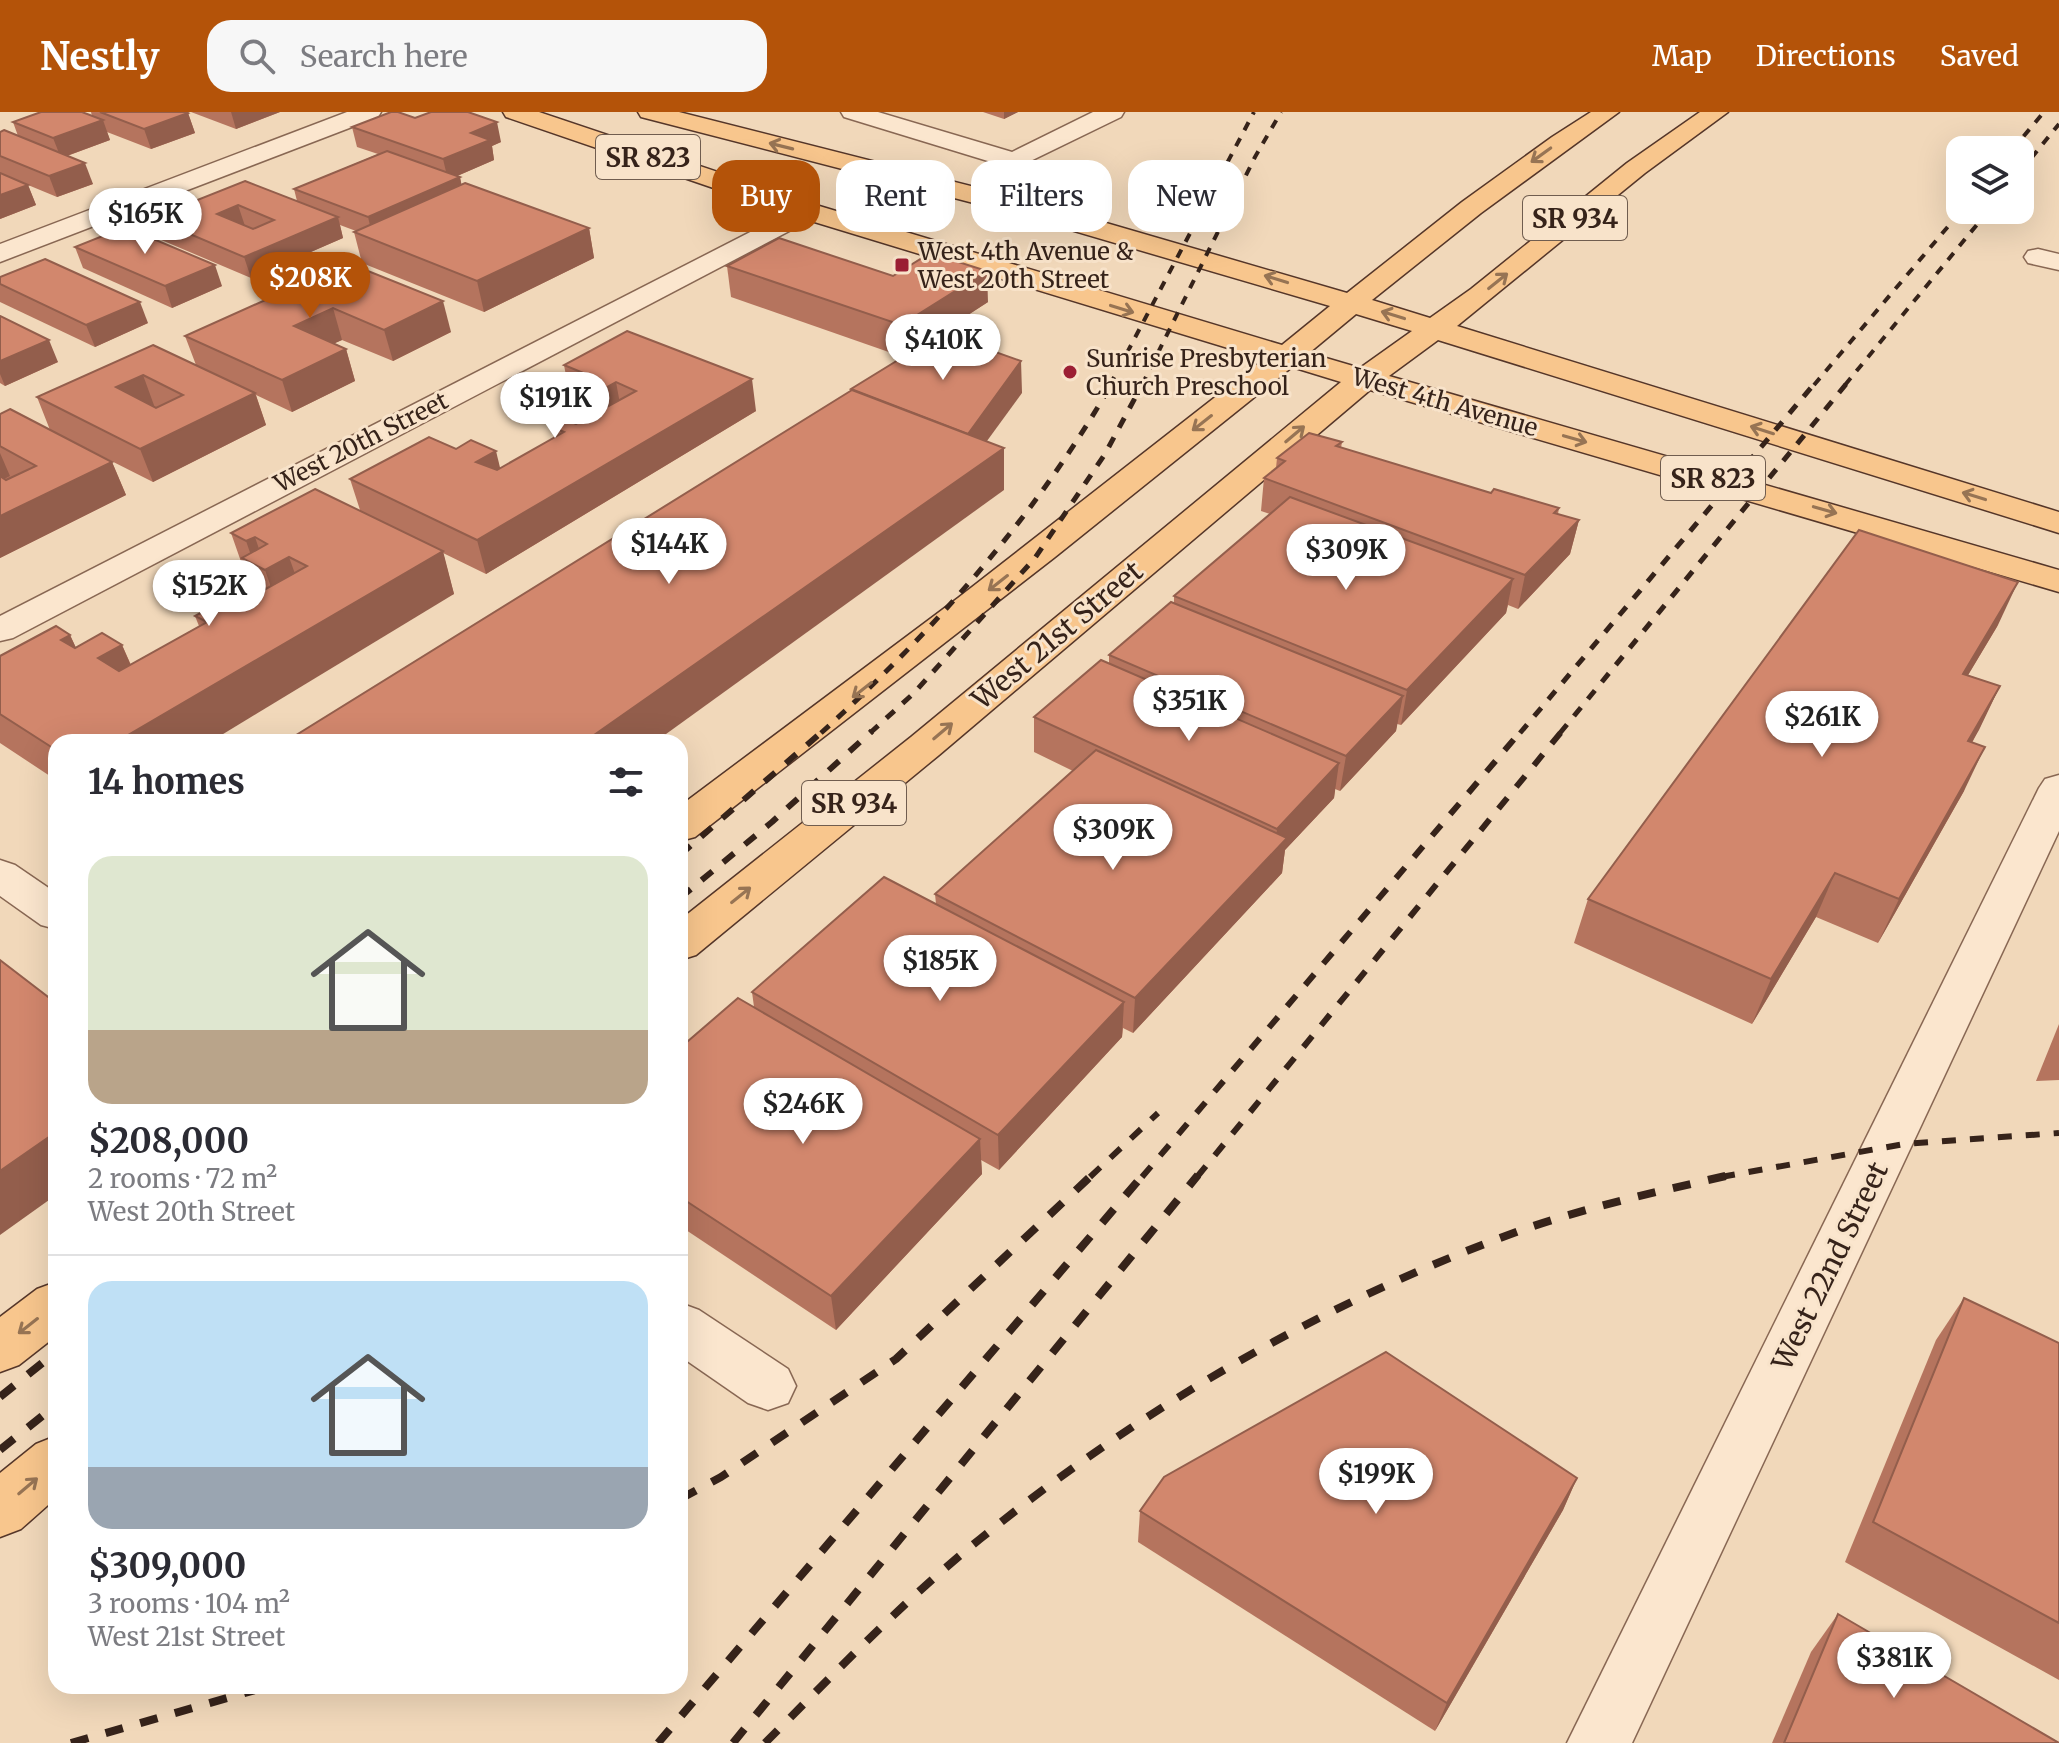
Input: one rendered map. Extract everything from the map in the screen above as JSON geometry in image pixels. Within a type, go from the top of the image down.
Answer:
[{"type":"main road","name":"West 4th Avenue","points":[[515,112],[712,179]]},
{"type":"main road","name":"SR 823","points":[[650,112],[1025,208],[1350,302],[2059,523]]},
{"type":"main road","name":"SR 934","points":[[688,821],[853,697],[1492,191],[1607,112]]},
{"type":"main road","name":"SR 934","points":[[1435,327],[1481,295],[1636,168],[1716,112]]},
{"type":"main road","name":"West 4th Avenue","points":[[820,215],[1285,357],[2059,581]]},
{"type":"main road","name":"West 21st Street","points":[[688,938],[925,746],[1333,402],[1435,327]]},
{"type":"main road","points":[[0,1348],[48,1311]]},
{"type":"main road","points":[[0,1510],[48,1469]]},
{"type":"street","points":[[0,254],[369,112]]},
{"type":"street","points":[[853,112],[1014,161],[1112,112]]},
{"type":"street","name":"West 20th Street","points":[[0,630],[767,232]]},
{"type":"street","name":"West 22nd Street","points":[[1599,1743],[2059,788]]},
{"type":"street","points":[[0,875],[48,908]]},
{"type":"street","points":[[688,1331],[768,1386]]},
{"type":"building","points":[[41,112],[82,112],[103,120],[53,138],[13,122]]},
{"type":"building","points":[[100,112],[186,112],[188,113],[144,129]]},
{"type":"building","points":[[391,112],[415,118],[431,112],[468,112],[497,122],[471,133],[490,140],[443,159],[352,127]]},
{"type":"building","points":[[4,130],[85,163],[49,176],[0,156],[0,132]]},
{"type":"building","points":[[387,151],[460,177],[368,217],[294,189]]},
{"type":"building","points":[[0,173],[28,185],[0,195]]},
{"type":"building","points":[[245,181],[338,217],[244,257],[152,218]],"holes":[[[238,205],[274,220],[253,229],[217,214]]]},
{"type":"building","points":[[465,183],[589,228],[477,281],[354,232]]},
{"type":"building","points":[[125,227],[215,265],[165,286],[75,247]]},
{"type":"building","points":[[779,238],[893,276],[930,253],[987,271],[901,325],[727,266]]},
{"type":"building","points":[[45,259],[140,302],[86,325],[0,284],[0,277]]},
{"type":"building","points":[[348,263],[443,301],[384,330],[333,308],[294,326],[346,349],[282,380],[185,336]]},
{"type":"building","points":[[0,316],[49,340],[0,361]]},
{"type":"building","points":[[627,331],[752,379],[477,540],[350,479],[429,437],[456,449],[471,440],[496,451],[476,462],[497,470],[564,432],[552,427],[566,420],[576,424],[636,391],[616,382],[598,392],[576,384],[591,376],[564,365]]},
{"type":"building","points":[[942,333],[1021,361],[968,434],[851,389]]},
{"type":"building","points":[[153,345],[255,393],[140,449],[37,397]],"holes":[[[143,375],[183,395],[156,408],[116,387]]]},
{"type":"building","points":[[852,390],[1004,448],[595,734],[298,734]]},
{"type":"building","points":[[10,409],[112,462],[0,516],[0,476],[6,480],[36,466],[0,446],[0,414]]},
{"type":"building","points":[[1309,433],[1342,442],[1336,446],[1491,493],[1494,489],[1559,508],[1554,513],[1579,520],[1525,575],[1264,478],[1285,461],[1277,458]]},
{"type":"building","points":[[315,489],[443,551],[130,734],[48,734],[48,745],[0,714],[0,656],[56,626],[70,635],[61,640],[75,648],[102,633],[122,645],[98,658],[119,671],[207,622],[195,616],[217,604],[228,610],[307,566],[289,557],[265,570],[242,558],[267,544],[255,537],[246,541],[231,533]]},
{"type":"building","points":[[1290,497],[1513,579],[1407,690],[1174,596]]},
{"type":"building","points":[[1859,530],[2018,582],[1963,674],[2000,686],[1968,741],[1985,747],[1899,899],[1835,873],[1771,979],[1588,899]]},
{"type":"building","points":[[1171,602],[1403,696],[1346,756],[1109,655]]},
{"type":"building","points":[[1101,660],[1339,763],[1277,829],[1034,717]]},
{"type":"building","points":[[1096,750],[1287,838],[1135,998],[935,894]]},
{"type":"building","points":[[884,877],[1124,1002],[998,1135],[752,992]]},
{"type":"building","points":[[0,960],[48,997],[48,1138],[0,1171]]},
{"type":"building","points":[[738,998],[980,1139],[831,1296],[688,1202],[688,1041]]},
{"type":"building","points":[[1964,1298],[2059,1343],[2059,1623],[1873,1522]]},
{"type":"building","points":[[1386,1352],[1577,1478],[1447,1703],[1140,1511],[1164,1477]]},
{"type":"building","points":[[1838,1614],[2059,1743],[1784,1743]]},
{"type":"railway","points":[[1110,385],[1254,112]]},
{"type":"railway","points":[[1143,383],[1255,157],[1281,112]]},
{"type":"railway","points":[[2024,136],[2044,112]]},
{"type":"railway","points":[[2034,155],[2059,124]]},
{"type":"railway","points":[[1814,385],[1950,224]]},
{"type":"railway","points":[[1845,385],[1977,224]]},
{"type":"railway","points":[[821,733],[943,613],[980,570],[1050,479],[1112,383]]},
{"type":"railway","points":[[870,733],[914,693],[1035,558],[1105,454],[1143,383]]},
{"type":"railway","points":[[1520,733],[1815,383]]},
{"type":"railway","points":[[1560,733],[1847,383]]},
{"type":"railway","points":[[688,848],[823,731]]},
{"type":"railway","points":[[688,891],[772,822],[872,731]]},
{"type":"railway","points":[[1142,1177],[1521,731]]},
{"type":"railway","points":[[1197,1177],[1562,731]]},
{"type":"railway","points":[[1090,1177],[1158,1113]]},
{"type":"railway","points":[[1722,1177],[1904,1144],[2059,1133]]},
{"type":"railway","points":[[688,1495],[721,1477],[896,1359],[1092,1175]]},
{"type":"railway","points":[[658,1743],[1143,1175]]},
{"type":"railway","points":[[733,1743],[1198,1175]]},
{"type":"railway","points":[[1722,1177],[1730,1175]]},
{"type":"railway","points":[[765,1743],[897,1612],[980,1539],[1105,1446],[1237,1362],[1375,1291],[1519,1231],[1597,1207],[1722,1177]]},
{"type":"railway","points":[[0,1397],[48,1358]]},
{"type":"railway","points":[[0,1450],[48,1411]]},
{"type":"railway","points":[[71,1743],[241,1694]]},
{"type":"place","name":"West 4th Avenue & West 20th Street","points":[[902,265]]},
{"type":"place","name":"Sunrise Presbyterian Church Preschool","points":[[1070,372]]}]
